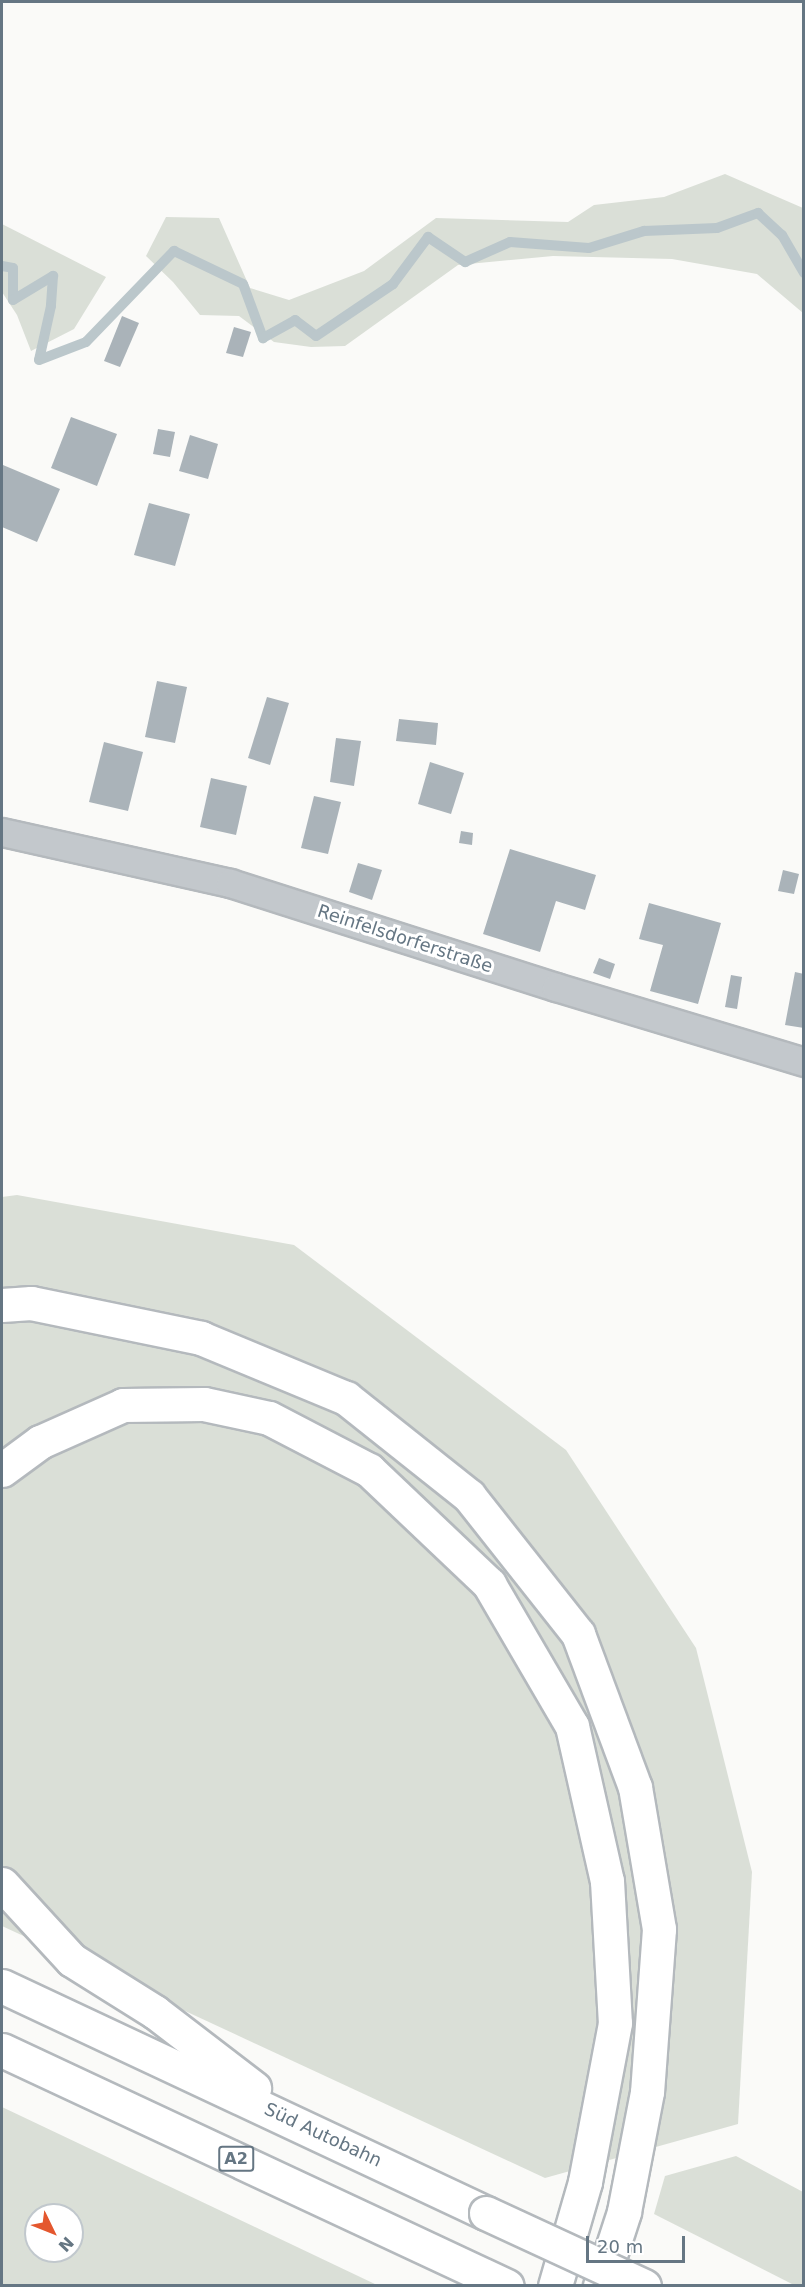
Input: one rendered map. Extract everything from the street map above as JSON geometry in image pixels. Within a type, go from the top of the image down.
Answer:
[{"type":"highway","points":[[2,1305],[31,1303],[201,1338],[346,1398],[469,1496],[578,1634],[634,1786],[659,1929],[647,2092],[624,2212],[600,2286]]},
{"type":"highway","points":[[2,1470],[40,1442],[123,1405],[204,1404],[269,1418],[369,1470],[489,1584],[572,1726],[607,1881],[615,2024],[585,2182],[555,2286]]},
{"type":"highway","points":[[2,1884],[72,1960],[155,2012],[301,2124]]},
{"type":"highway","name":"Süd Autobahn","points":[[2,1986],[644,2286]]},
{"type":"highway","name":"A2","points":[[2,2050],[507,2286]]},
{"type":"street","name":"Reinfelsdorferstraße","points":[[2,832],[230,883],[556,987],[804,1062]]},
{"type":"shaded area","points":[[725,174],[803,208],[803,313],[757,274],[672,259],[553,256],[458,265],[345,346],[311,347],[274,342],[239,316],[200,315],[173,282],[146,256],[166,217],[219,218],[250,288],[289,300],[364,271],[436,218],[568,222],[594,205],[664,197]]},
{"type":"shaded area","points":[[2,224],[106,277],[74,329],[31,351],[17,315],[2,292]]},
{"type":"shaded area","points":[[17,1195],[294,1245],[566,1450],[696,1648],[752,1872],[738,2124],[545,2178],[2,1926],[2,1197]]},
{"type":"shaded area","points":[[2,2107],[377,2285],[2,2285]]},
{"type":"shaded area","points":[[736,2156],[803,2192],[803,2285],[794,2285],[654,2214],[665,2176]]},
{"type":"building","points":[[122,316],[139,323],[120,367],[104,361]]},
{"type":"building","points":[[234,327],[251,332],[243,357],[226,353]]},
{"type":"building","points":[[71,417],[117,434],[97,486],[51,468]]},
{"type":"building","points":[[158,429],[175,432],[170,457],[153,454]]},
{"type":"building","points":[[190,435],[218,444],[208,479],[179,471]]},
{"type":"building","points":[[3,465],[60,489],[37,542],[2,527]]},
{"type":"building","points":[[149,503],[190,514],[175,566],[134,555]]},
{"type":"building","points":[[157,681],[187,687],[175,743],[145,737]]},
{"type":"building","points":[[267,697],[289,703],[270,765],[248,758]]},
{"type":"building","points":[[399,719],[438,723],[436,745],[396,741]]},
{"type":"building","points":[[336,738],[361,741],[354,786],[330,782]]},
{"type":"building","points":[[104,742],[143,752],[128,811],[89,802]]},
{"type":"building","points":[[430,762],[464,773],[451,814],[418,804]]},
{"type":"building","points":[[211,778],[247,786],[236,835],[200,827]]},
{"type":"building","points":[[314,796],[341,802],[328,854],[301,848]]},
{"type":"building","points":[[461,831],[473,833],[472,845],[459,843]]},
{"type":"building","points":[[510,849],[596,875],[585,910],[556,901],[540,952],[483,934]]},
{"type":"building","points":[[358,863],[382,870],[372,900],[349,892]]},
{"type":"building","points":[[783,870],[799,874],[794,894],[778,891]]},
{"type":"building","points":[[649,903],[721,923],[698,1004],[650,991],[663,945],[639,939]]},
{"type":"building","points":[[599,958],[615,964],[610,979],[593,973]]},
{"type":"building","points":[[795,972],[804,974],[804,1028],[785,1025]]},
{"type":"building","points":[[731,975],[742,977],[737,1009],[725,1007]]},
{"type":"waterway","points":[[2,266],[13,268],[13,300],[53,276],[51,306],[39,360],[86,342],[174,251],[243,284],[263,338],[295,320],[316,336],[393,284],[428,237],[465,262],[510,242],[589,248],[644,231],[717,228],[758,213],[782,235],[804,273]]}]
